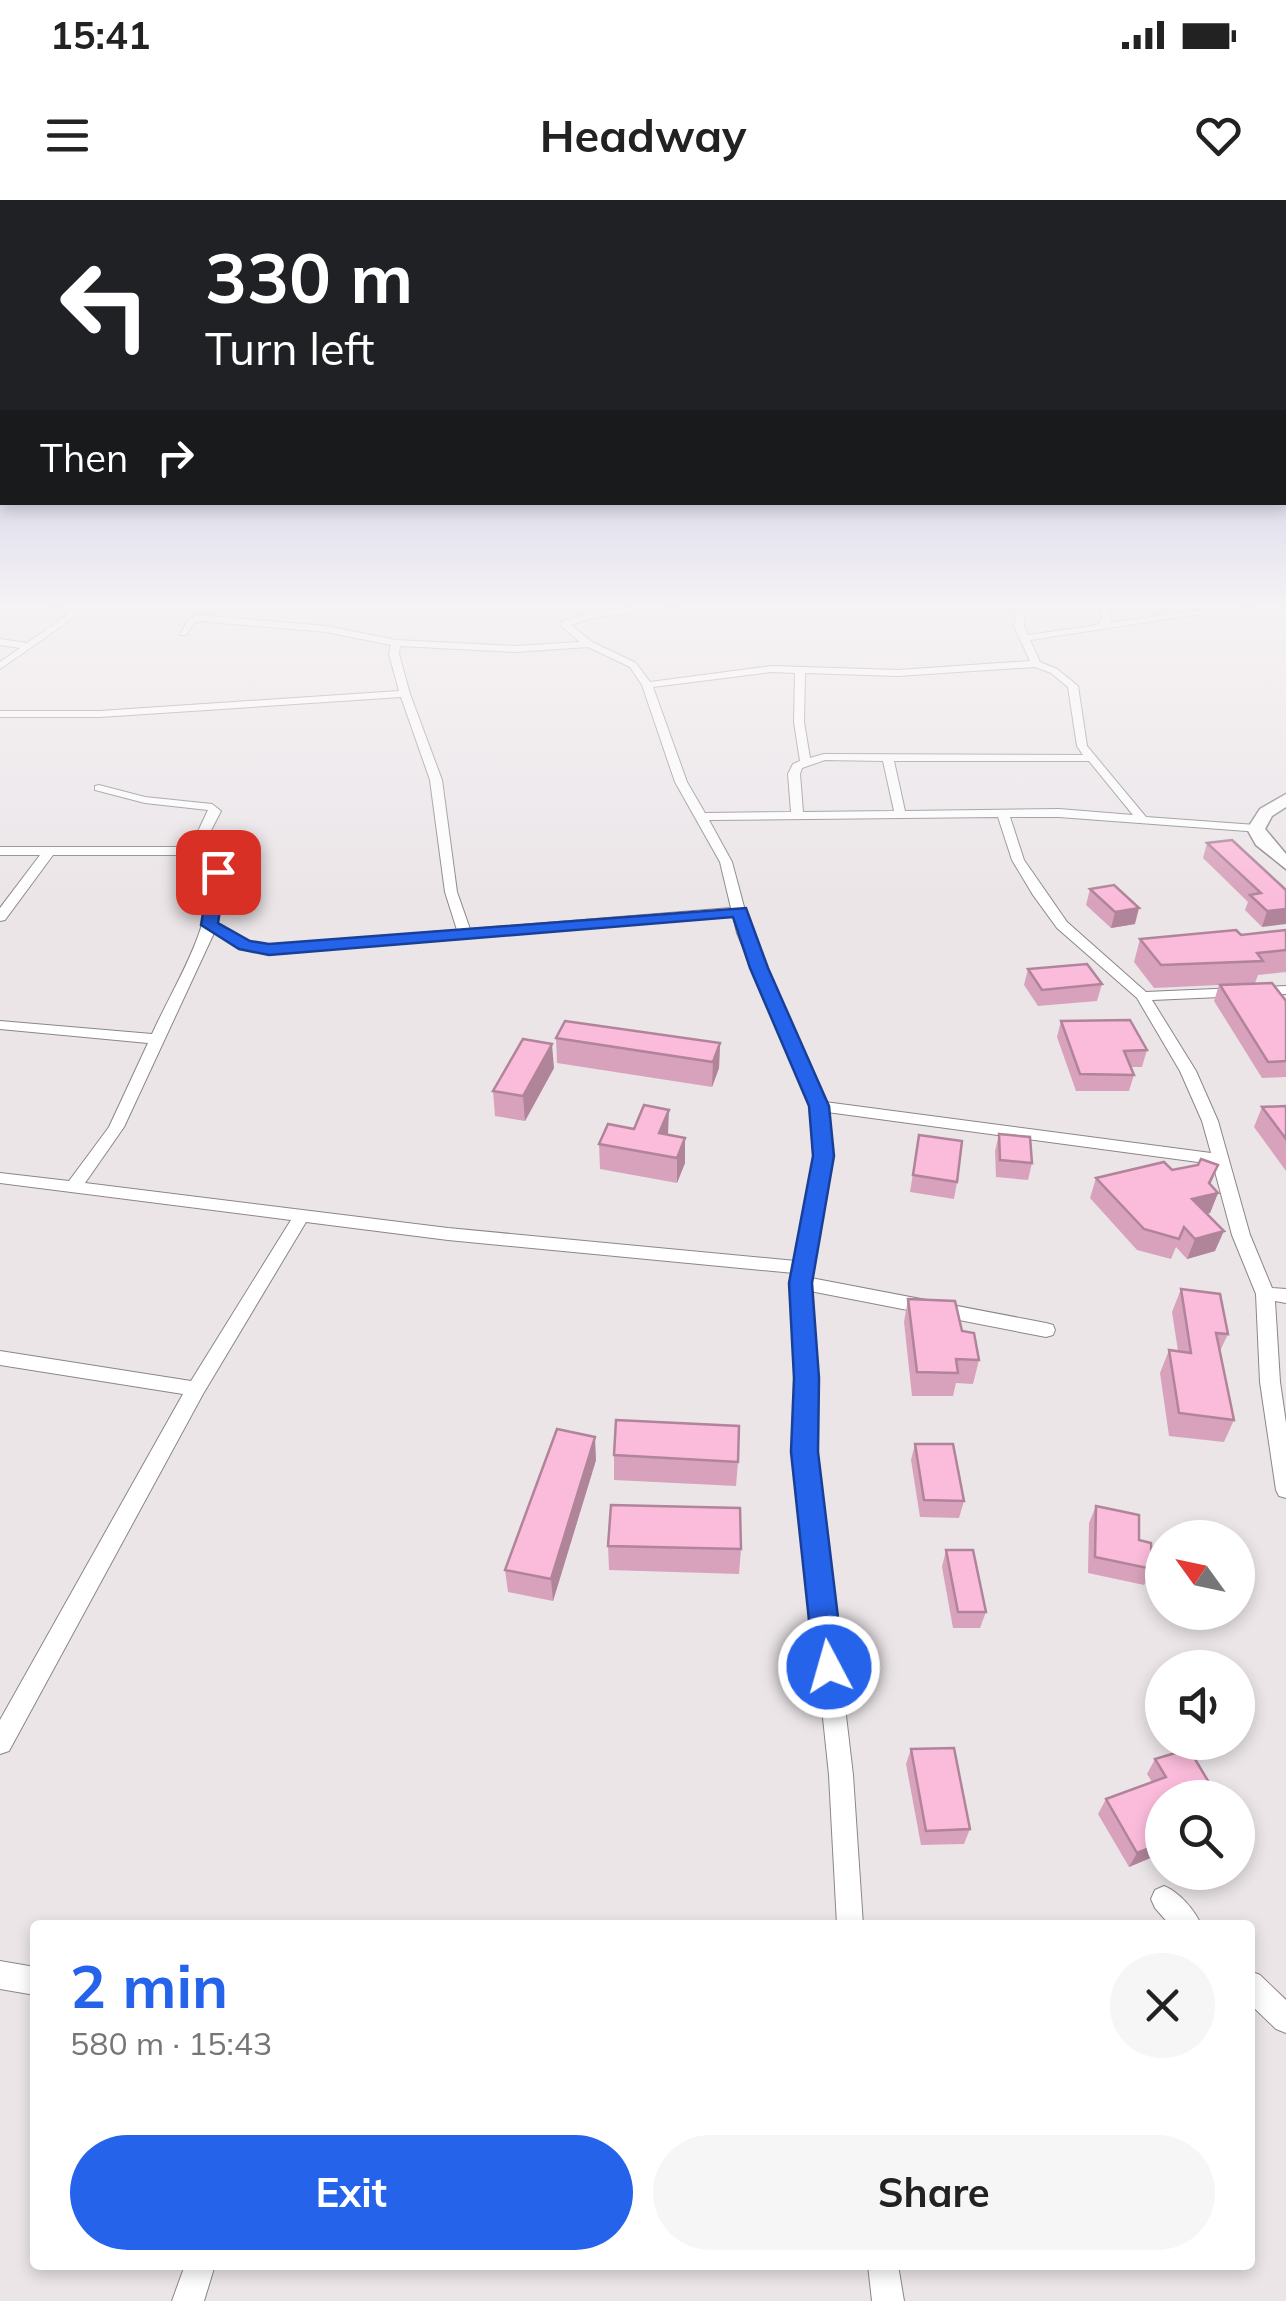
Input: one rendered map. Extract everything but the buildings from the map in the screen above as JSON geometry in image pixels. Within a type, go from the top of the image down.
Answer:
[{"type":"street","points":[[0,714],[85,714],[261,703]]},
{"type":"street","points":[[409,703],[436,780],[451,892],[465,934]]},
{"type":"street","points":[[653,703],[681,782],[726,862],[759,968],[819,1106],[823,1156],[801,1275],[806,1378],[804,1452],[841,1775],[850,1920]]},
{"type":"street","points":[[799,703],[805,760]]},
{"type":"street","points":[[1076,703],[1082,746],[1141,818]]},
{"type":"street","points":[[797,813],[794,774],[805,760],[824,756],[1090,758]]},
{"type":"street","points":[[888,758],[900,813]]},
{"type":"street","points":[[99,788],[146,800],[212,807],[215,811],[200,842],[203,852]]},
{"type":"street","points":[[1256,829],[1266,813],[1286,800]]},
{"type":"street","points":[[703,817],[1003,813],[1141,818],[1256,829]]},
{"type":"street","points":[[1003,813],[1018,860],[1038,895],[1062,926],[1143,996],[1188,1071],[1210,1120],[1240,1235],[1264,1294],[1270,1382],[1286,1490]]},
{"type":"street","points":[[1256,829],[1262,841],[1286,864]]},
{"type":"street","points":[[0,851],[203,852],[216,860],[218,872],[209,925],[124,1118],[75,1185]]},
{"type":"street","points":[[0,916],[47,854]]},
{"type":"street","points":[[209,925],[245,945],[269,950],[740,912]]},
{"type":"street","points":[[1143,996],[1286,990]]},
{"type":"street","points":[[0,1025],[157,1038]]},
{"type":"street","points":[[819,1106],[1218,1159]]},
{"type":"street","points":[[0,1178],[801,1275],[1046,1330]]},
{"type":"street","points":[[0,1743],[196,1390],[301,1217]]},
{"type":"street","points":[[1264,1294],[1286,1296]]},
{"type":"street","points":[[0,1358],[196,1390]]},
{"type":"street","points":[[1164,1899],[1183,1920]]},
{"type":"street","points":[[0,1975],[30,1980]]},
{"type":"street","points":[[1255,1990],[1286,2018]]},
{"type":"street","points":[[188,2301],[198,2270]]},
{"type":"street","points":[[883,2270],[888,2301]]},
{"type":"route","points":[[218,872],[209,925],[245,945],[269,950],[740,912],[744,932],[819,1106],[823,1156],[801,1283],[806,1378],[804,1452],[829,1667]]}]
